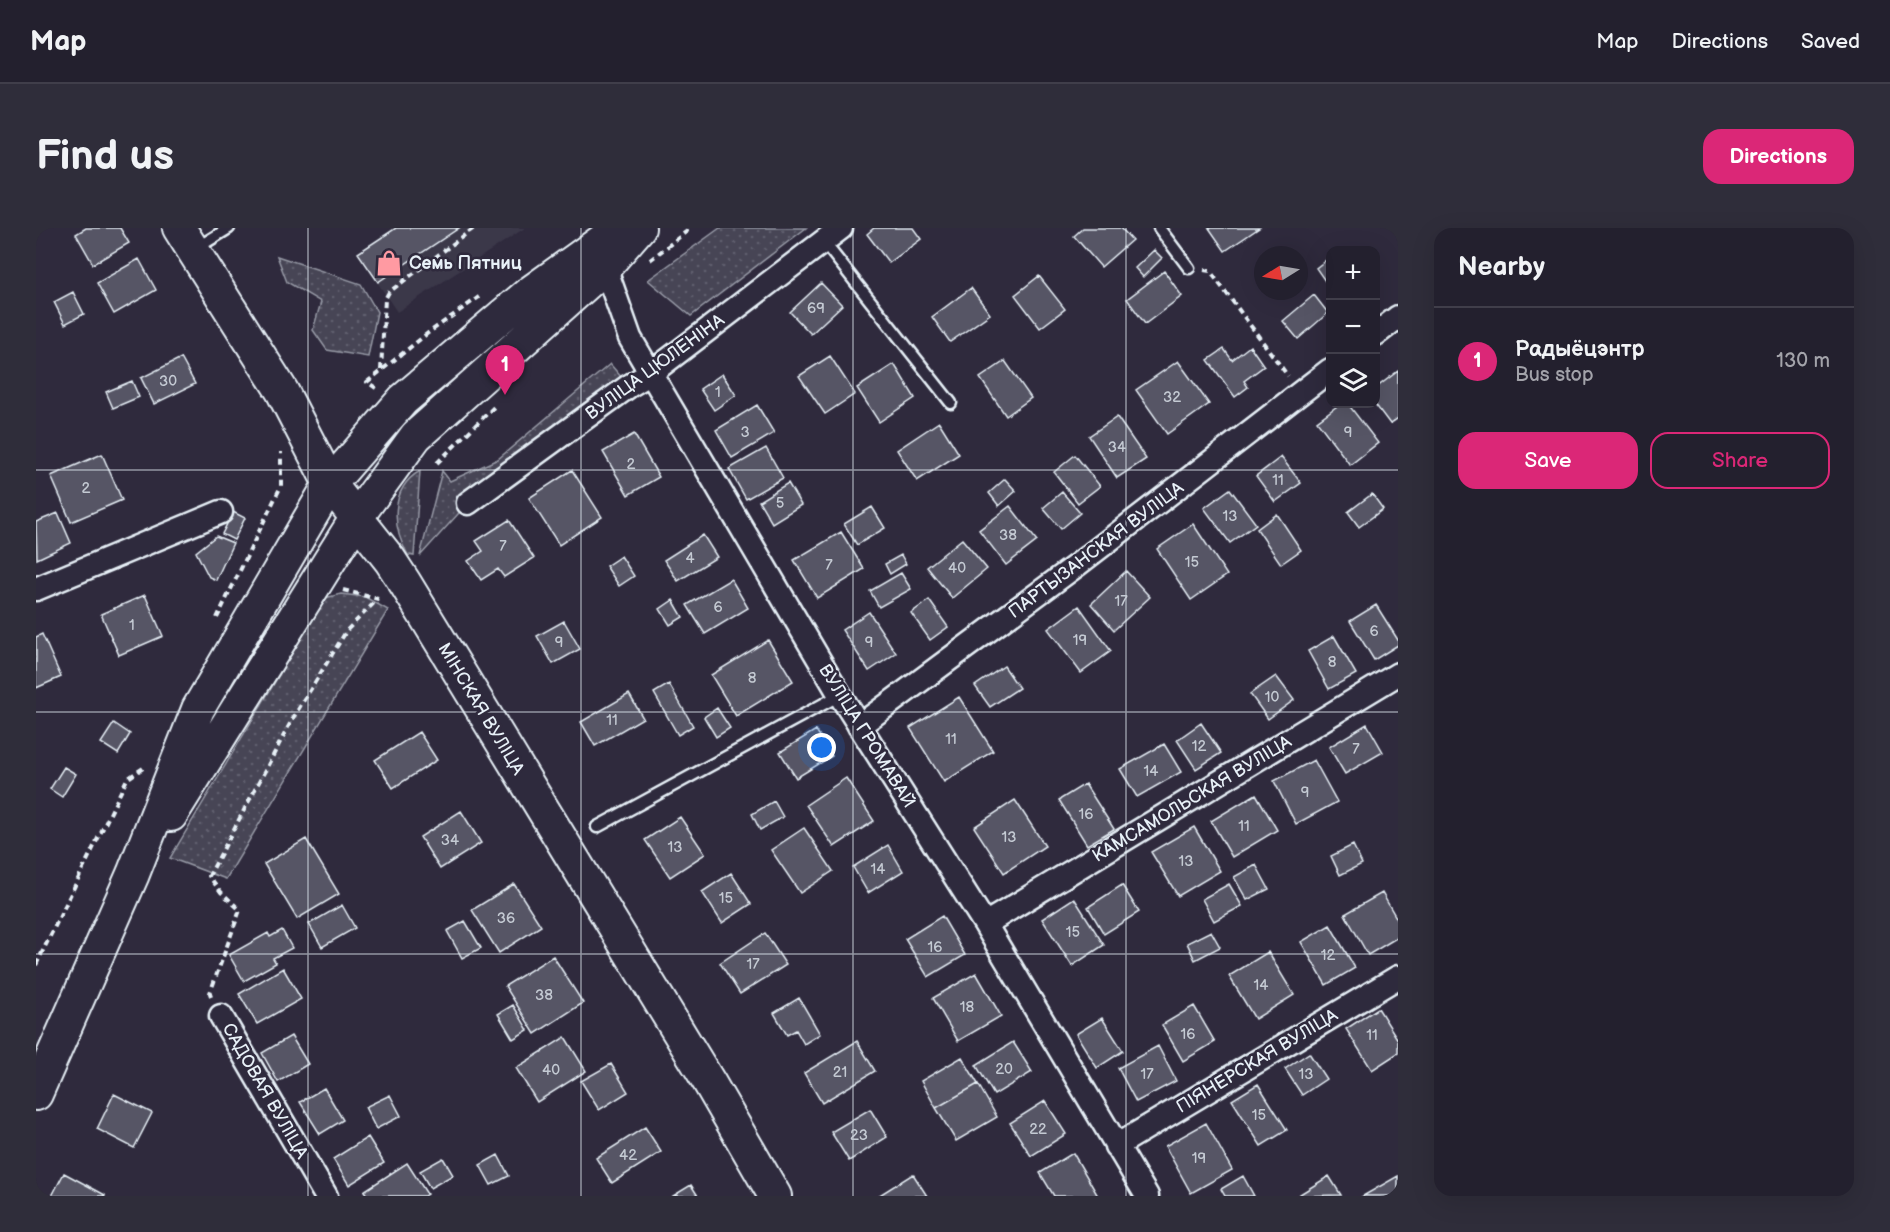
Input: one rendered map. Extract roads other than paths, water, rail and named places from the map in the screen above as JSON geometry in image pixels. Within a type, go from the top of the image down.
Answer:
[{"type":"main road","points":[[36,1094],[133,874],[198,709],[330,484],[403,400],[528,294],[620,228]]},
{"type":"main road","points":[[133,874],[228,727],[307,594],[357,517],[416,436],[605,267],[639,228]]},
{"type":"main road","name":"МІНСКАЯ ВУЛІЦА","points":[[186,239],[282,391],[330,484],[390,560],[709,1082],[775,1196]]},
{"type":"street","name":"ВУЛІЦА ЦЮЛЕНІНА","points":[[468,503],[629,386],[651,373],[832,235]]},
{"type":"street","name":"ВУЛІЦА ГРОМАВАЙ","points":[[605,267],[630,338],[840,695],[986,924],[1146,1196]]},
{"type":"street","points":[[1380,331],[1398,317]]},
{"type":"street","name":"ПАРТЫЗАНСКАЯ ВУЛІЦА","points":[[859,726],[1068,572],[1326,373]]},
{"type":"street","points":[[36,589],[221,512]]},
{"type":"street","name":"КАМСАМОЛЬСКАЯ ВУЛІЦА","points":[[986,924],[1398,674]]},
{"type":"street","name":"ПІЯНЕРСКАЯ ВУЛІЦА","points":[[1116,1146],[1398,977]]},
{"type":"street","name":"САДОВАЯ ВУЛІЦА","points":[[221,1016],[326,1196]]},
{"type":"lane","points":[[186,239],[230,228]]},
{"type":"lane","points":[[1159,228],[1189,268]]},
{"type":"lane","points":[[832,235],[951,403]]},
{"type":"lane","points":[[597,827],[840,695]]},
{"type":"place","name":"Семь Пятниц","points":[[389,263]]},
{"type":"place","name":"Радыёцэнтр","points":[[505,395]]}]
